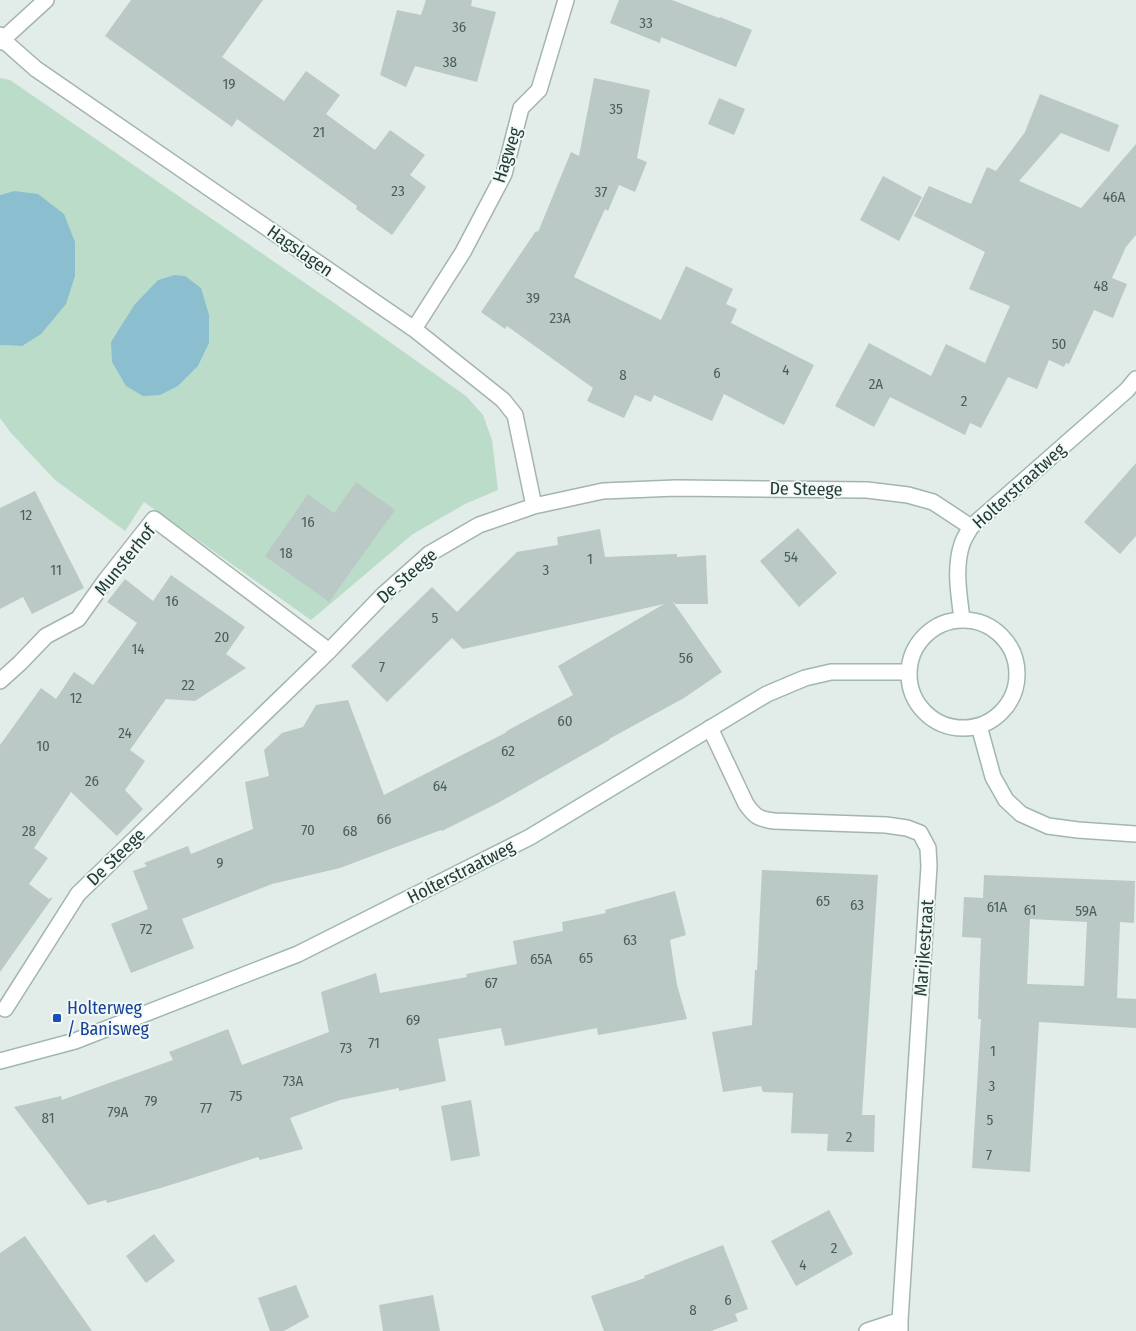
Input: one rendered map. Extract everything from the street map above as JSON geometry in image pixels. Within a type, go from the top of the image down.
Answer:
[{"type":"street","name":"Hagslagen","points":[[46,0],[1,39],[36,69],[414,330],[503,400],[515,415],[534,506]]},
{"type":"street","name":"Hagweg","points":[[414,330],[463,252],[504,174],[521,108],[539,90],[566,0]]},
{"type":"street","name":"Holterstraatweg","points":[[962,619],[958,592],[958,560],[962,542],[971,527],[1120,396],[1136,379]]},
{"type":"street","name":"De Steege","points":[[5,1009],[78,894],[329,651],[384,594],[429,554],[479,525],[534,506],[603,491],[676,488],[867,490],[908,495],[933,502],[971,527]]},
{"type":"street","name":"Munsterhof","points":[[0,681],[46,636],[78,619],[154,519],[329,651]]},
{"type":"street","points":[[962,619],[977,621],[992,627],[1004,637],[1012,650],[1017,665],[1017,681],[1013,696],[1005,709],[993,719],[979,726],[965,728],[950,726],[936,721],[924,712],[910,686],[909,672],[911,658],[916,646],[925,635],[936,627],[962,619]]},
{"type":"street","name":"Holterstraatweg","points":[[0,1061],[75,1041],[298,954],[530,837],[767,694],[805,678],[831,672],[909,672]]},
{"type":"street","points":[[979,726],[993,777],[1006,800],[1021,814],[1048,826],[1136,834]]},
{"type":"street","name":"Marijkestraat","points":[[710,728],[746,804],[761,819],[886,825],[907,828],[920,833],[928,848],[929,866],[900,1325]]},
{"type":"street","points":[[867,1331],[900,1325]]},
{"type":"green space","points":[[0,78],[10,80],[466,396],[483,415],[492,440],[498,490],[465,504],[413,534],[311,620],[144,502],[125,531],[55,480],[11,433],[0,418],[0,345],[22,346],[14,191],[0,195]],"holes":[[[174,275],[209,343],[198,366],[178,386],[135,304],[158,280]]]},
{"type":"water","points":[[14,191],[38,194],[64,214],[75,242],[75,276],[66,304],[41,334],[22,346],[0,345],[0,195]]},
{"type":"water","points":[[174,275],[185,276],[201,288],[209,315],[209,343],[198,366],[178,386],[160,395],[143,396],[126,386],[112,362],[111,342],[135,304],[158,280]]},
{"type":"building","points":[[131,0],[263,0],[222,57],[284,101],[306,71],[340,95],[326,114],[375,150],[390,130],[425,155],[410,175],[426,187],[392,235],[356,209],[357,206],[237,119],[232,127],[105,36]]},
{"type":"building","points":[[426,0],[472,0],[471,6],[496,12],[477,82],[415,66],[406,87],[380,75],[397,10],[421,15]]},
{"type":"building","points":[[619,0],[672,0],[752,30],[736,67],[661,37],[660,43],[610,23]]},
{"type":"building","points":[[594,78],[650,90],[637,158],[647,162],[635,192],[619,185],[608,211],[605,209],[574,277],[661,320],[686,266],[733,289],[726,304],[737,309],[731,323],[814,365],[784,425],[724,394],[712,421],[654,395],[651,402],[635,395],[624,418],[587,401],[593,388],[507,326],[505,329],[481,312],[536,231],[538,232],[571,152],[579,156]]},
{"type":"building","points":[[1040,94],[1119,125],[1109,152],[1061,133],[1019,181],[1081,208],[1136,144],[1136,235],[1126,247],[1112,278],[1127,284],[1113,318],[1094,310],[1069,364],[1066,363],[1064,367],[1049,360],[1037,389],[1008,377],[981,428],[970,423],[965,435],[890,397],[874,427],[835,406],[869,343],[931,376],[946,344],[985,363],[1010,306],[969,289],[985,252],[914,216],[929,186],[971,204],[987,167],[996,171],[1025,132]]},
{"type":"building","points":[[719,98],[745,109],[734,135],[708,124]]},
{"type":"building","points":[[883,176],[922,197],[899,241],[860,220]]},
{"type":"building","points":[[1136,463],[1136,536],[1120,554],[1084,522]]},
{"type":"building","points":[[356,482],[395,510],[329,602],[265,556],[308,494],[334,513]]},
{"type":"building","points":[[35,491],[84,588],[32,614],[23,597],[0,609],[0,508]]},
{"type":"building","points":[[798,528],[837,573],[799,607],[760,561]]},
{"type":"building","points":[[600,529],[605,557],[677,554],[677,557],[706,555],[708,604],[675,604],[673,602],[722,672],[684,698],[496,804],[442,831],[340,868],[272,884],[182,919],[194,948],[131,973],[111,924],[148,909],[133,871],[147,866],[144,863],[188,846],[191,854],[253,829],[245,782],[269,776],[264,750],[282,733],[303,727],[316,705],[348,700],[384,795],[507,732],[505,732],[573,695],[558,666],[664,604],[463,649],[452,638],[387,702],[351,666],[432,587],[457,612],[517,552],[558,545],[557,537]]},
{"type":"building","points":[[171,575],[245,627],[226,654],[246,668],[195,701],[166,699],[130,750],[145,761],[125,790],[143,809],[117,836],[71,792],[34,848],[48,858],[29,884],[49,899],[53,897],[0,972],[0,745],[41,688],[56,699],[74,672],[93,685],[137,623],[107,602],[125,579],[153,601]]},
{"type":"building","points":[[762,870],[878,875],[862,1115],[875,1115],[874,1152],[827,1151],[828,1134],[791,1133],[793,1093],[763,1092],[761,1086],[723,1092],[712,1032],[752,1025]]},
{"type":"building","points":[[984,875],[1135,881],[1134,923],[1120,922],[1117,998],[1136,999],[1136,1028],[1039,1022],[1030,1172],[972,1168],[981,1019],[978,1019],[981,938],[962,937],[964,897],[983,898]],"holes":[[[1030,919],[1087,922],[1084,986],[1027,984]]]},
{"type":"building","points":[[675,891],[686,935],[670,940],[677,985],[687,1019],[598,1035],[597,1028],[505,1046],[501,1028],[438,1039],[446,1081],[399,1091],[399,1088],[340,1100],[290,1118],[303,1149],[260,1160],[258,1157],[164,1187],[107,1203],[106,1200],[88,1205],[14,1107],[61,1096],[62,1100],[173,1060],[169,1052],[228,1029],[242,1065],[329,1032],[321,992],[376,973],[380,993],[467,977],[466,974],[517,964],[513,941],[563,931],[562,922],[606,913],[605,910]]},
{"type":"building","points":[[471,1100],[480,1156],[451,1161],[441,1106]]},
{"type":"building","points":[[829,1210],[853,1254],[796,1286],[771,1241]]},
{"type":"building","points":[[154,1234],[175,1261],[146,1283],[126,1256]]},
{"type":"building","points":[[25,1236],[92,1331],[0,1331],[0,1253]]},
{"type":"building","points":[[723,1245],[748,1309],[735,1314],[738,1321],[711,1331],[604,1331],[591,1296],[645,1278],[644,1276]]},
{"type":"building","points":[[296,1285],[309,1317],[284,1331],[270,1331],[258,1298]]},
{"type":"building","points":[[433,1295],[440,1331],[383,1331],[379,1305]]},
{"type":"place","name":"Holterweg / Banisweg","points":[[57,1018]]}]
